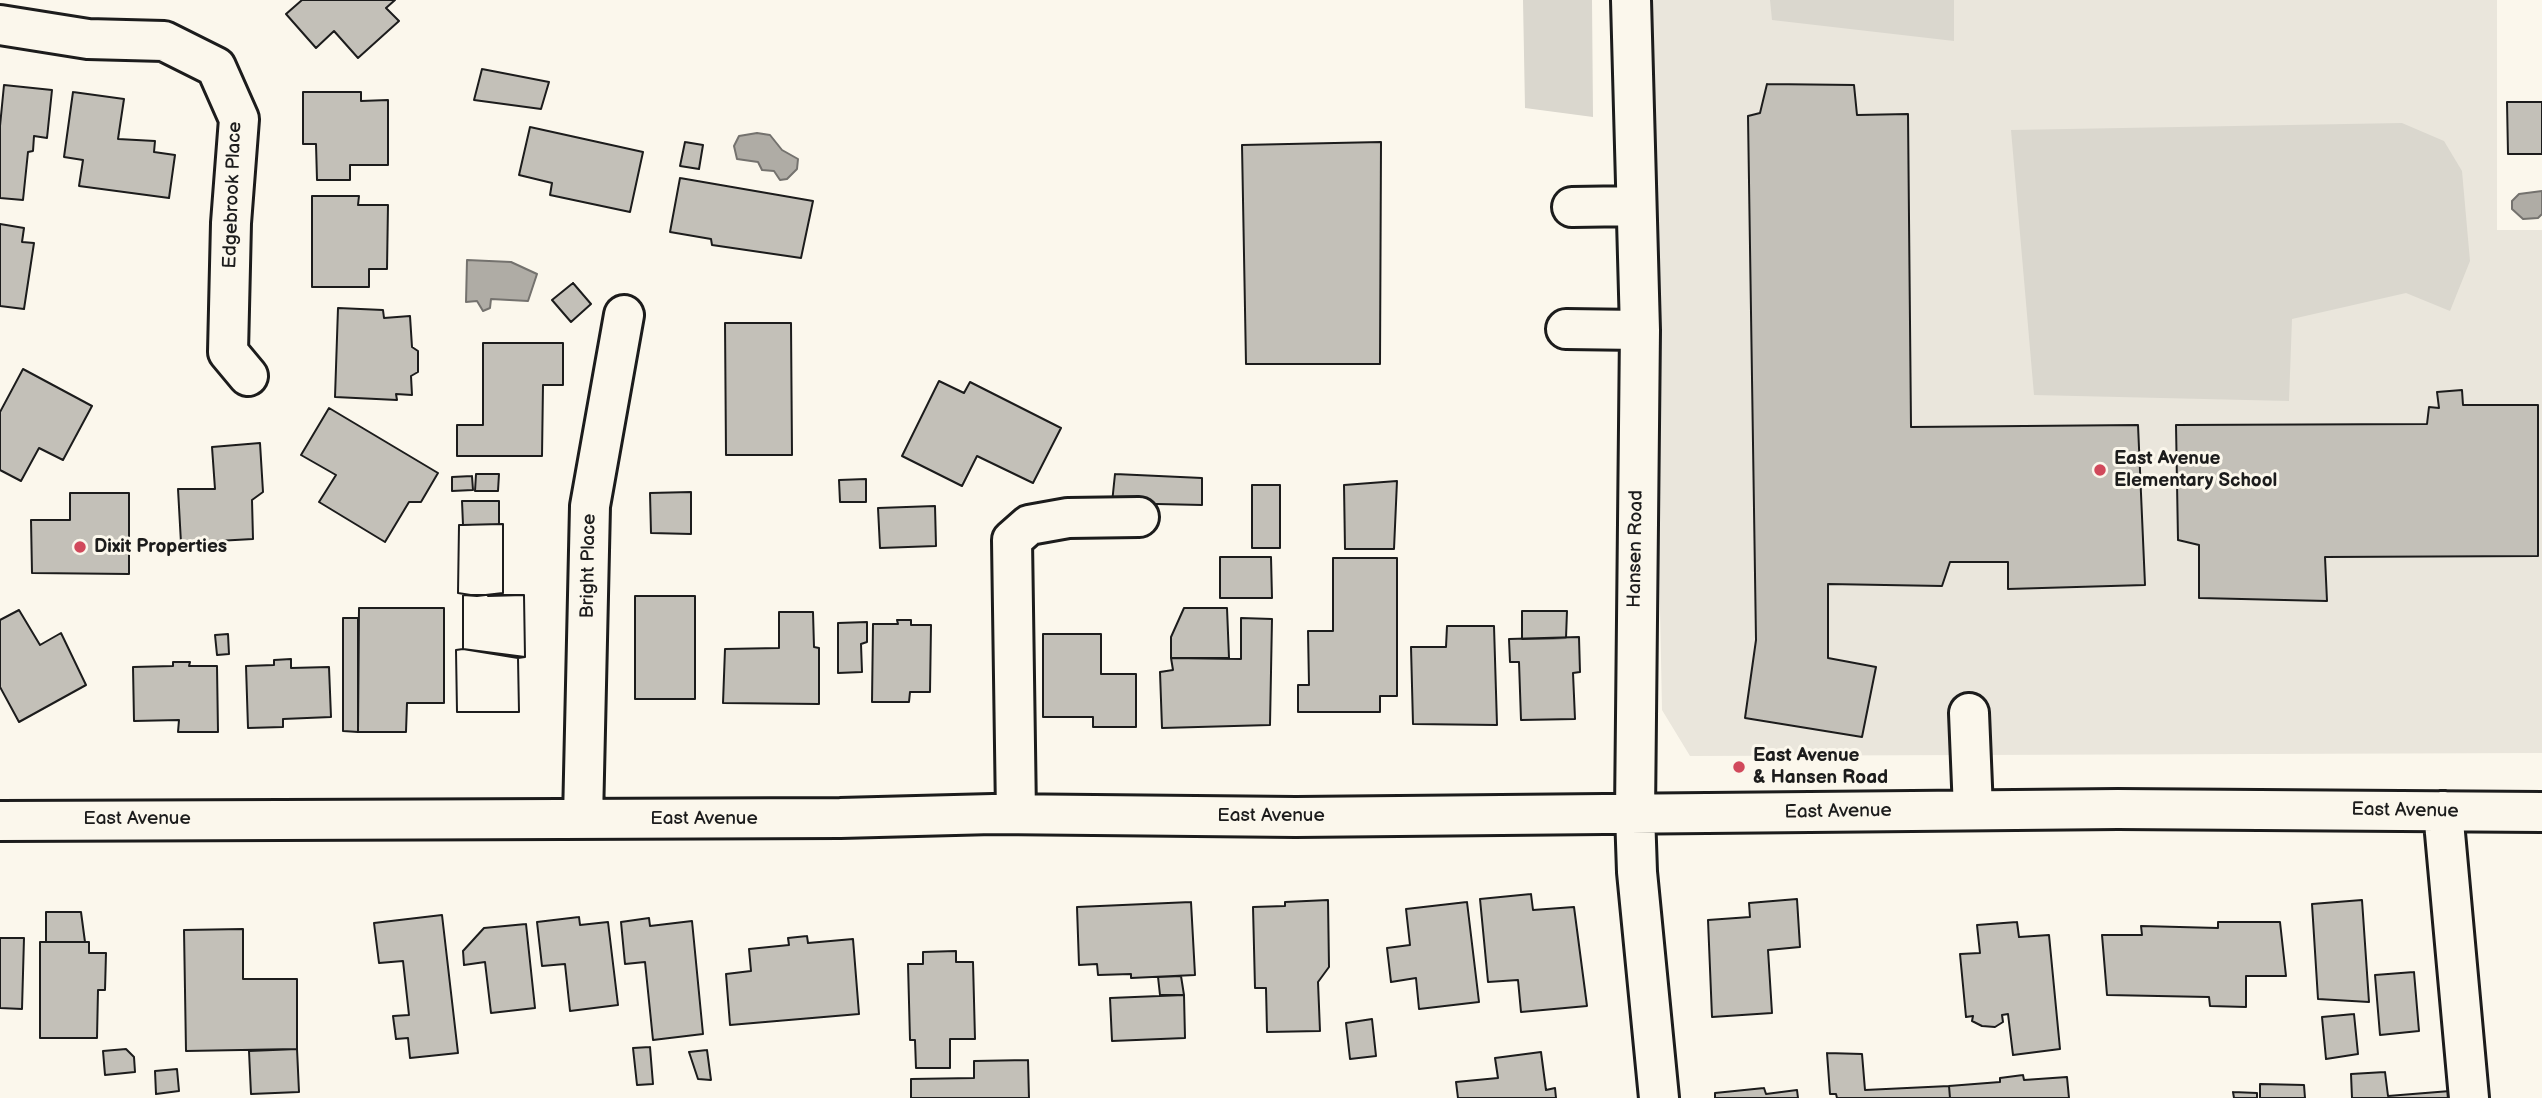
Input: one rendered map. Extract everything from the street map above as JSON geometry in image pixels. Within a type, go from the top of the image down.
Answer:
[{"type":"street","name":"Hansen Road","points":[[1631,0],[1640,330],[1635,813],[1637,872],[1659,1098]]},
{"type":"street","name":"Edgebrook Place","points":[[0,25],[88,39],[164,41],[216,67],[239,118],[231,223],[229,352],[248,376]]},
{"type":"street","points":[[1572,206],[1636,206]]},
{"type":"street","name":"Bright Place","points":[[583,819],[590,506],[624,315]]},
{"type":"street","points":[[1566,329],[1640,330]]},
{"type":"street","points":[[1016,814],[1012,540],[1029,525],[1068,518],[1139,517]]},
{"type":"street","points":[[1969,713],[1973,810]]},
{"type":"street","name":"East Avenue","points":[[0,821],[1016,814],[1296,817],[1973,810],[2542,812]]},
{"type":"street","points":[[2443,811],[2469,1098]]},
{"type":"shaded area","points":[[1523,0],[1592,0],[1593,117],[1525,108]]},
{"type":"shaded area","name":"East Avenue Elementary School","points":[[1648,0],[2497,0],[2497,230],[2542,230],[2542,753],[1690,756],[1662,710]]},
{"type":"shaded area","points":[[1770,0],[1954,0],[1954,41],[1772,20]]},
{"type":"shaded area","points":[[2402,123],[2444,141],[2462,171],[2470,261],[2450,311],[2406,293],[2292,319],[2289,401],[2034,395],[2011,130]]},
{"type":"shaded area","points":[[757,133],[770,135],[782,150],[798,159],[797,169],[787,179],[780,180],[774,171],[762,170],[758,162],[737,159],[734,146],[739,136]]},
{"type":"shaded area","points":[[2542,191],[2542,214],[2538,218],[2523,219],[2512,209],[2512,201],[2519,194]]},
{"type":"shaded area","points":[[467,260],[511,262],[537,274],[528,301],[491,299],[490,308],[483,311],[477,301],[466,302]]},
{"type":"building","points":[[302,0],[395,0],[386,8],[399,21],[358,58],[334,31],[316,48],[286,14]]},
{"type":"building","points":[[482,69],[549,82],[541,109],[474,100]]},
{"type":"building","points":[[1767,84],[1854,85],[1857,115],[1908,114],[1911,427],[2138,425],[2145,585],[2008,589],[2008,562],[1950,562],[1942,586],[1828,584],[1828,658],[1876,667],[1862,737],[1745,718],[1756,640],[1748,116],[1760,113]]},
{"type":"building","points":[[4,85],[52,90],[47,138],[34,136],[33,151],[28,152],[23,200],[0,198],[0,126]]},
{"type":"building","points":[[73,92],[124,99],[118,139],[155,141],[154,152],[175,155],[169,198],[79,186],[83,160],[64,157]]},
{"type":"building","points":[[303,92],[361,92],[361,101],[388,100],[388,165],[350,165],[350,180],[317,180],[316,144],[303,144]]},
{"type":"building","points":[[2507,102],[2542,102],[2542,154],[2508,154]]},
{"type":"building","points":[[530,127],[643,152],[630,212],[550,195],[552,183],[519,175]]},
{"type":"building","points":[[685,142],[703,145],[699,169],[680,166]]},
{"type":"building","points":[[1381,142],[1380,364],[1246,364],[1242,145]]},
{"type":"building","points":[[680,178],[813,201],[801,258],[712,245],[711,239],[670,232]]},
{"type":"building","points":[[312,196],[359,196],[358,205],[388,205],[387,269],[369,269],[369,287],[312,287]]},
{"type":"building","points":[[0,224],[24,228],[22,242],[34,243],[24,309],[0,306]]},
{"type":"building","points":[[573,283],[591,304],[571,322],[552,300]]},
{"type":"building","points":[[338,308],[383,310],[384,318],[410,316],[412,347],[418,351],[418,372],[411,376],[412,395],[396,394],[397,400],[335,397]]},
{"type":"building","points":[[725,323],[791,323],[792,455],[726,455]]},
{"type":"building","points":[[483,343],[563,343],[563,385],[543,385],[542,456],[457,456],[457,425],[483,425]]},
{"type":"building","points":[[23,369],[92,406],[63,460],[39,448],[21,481],[0,470],[0,412]]},
{"type":"building","points":[[939,381],[964,393],[970,382],[1061,428],[1033,483],[977,456],[962,486],[902,456]]},
{"type":"building","points":[[2462,390],[2463,405],[2538,405],[2538,556],[2325,557],[2327,601],[2199,598],[2199,545],[2178,540],[2176,425],[2427,424],[2429,407],[2439,408],[2437,392]]},
{"type":"building","points":[[329,408],[438,473],[421,502],[409,502],[385,542],[319,502],[336,475],[301,455]]},
{"type":"building","points":[[260,443],[263,492],[252,500],[253,539],[181,543],[178,489],[215,489],[212,447]]},
{"type":"building","points":[[476,474],[499,474],[498,491],[475,491]]},
{"type":"building","points":[[1115,474],[1202,478],[1202,505],[1112,503]]},
{"type":"building","points":[[472,476],[473,490],[452,491],[452,477]]},
{"type":"building","points":[[866,479],[866,502],[840,502],[839,480]]},
{"type":"building","points":[[1397,481],[1394,549],[1345,549],[1344,485]]},
{"type":"building","points":[[1252,485],[1280,485],[1280,548],[1252,548]]},
{"type":"building","points":[[691,492],[691,534],[651,533],[650,493]]},
{"type":"building","name":"Dixit Properties","points":[[70,493],[129,493],[129,574],[32,573],[31,520],[70,520]]},
{"type":"building","points":[[462,501],[499,501],[499,524],[463,525]]},
{"type":"building","points":[[935,506],[936,546],[880,548],[878,508]]},
{"type":"building","points":[[503,524],[503,593],[488,596],[524,595],[525,657],[518,658],[519,712],[457,712],[456,650],[463,649],[463,595],[477,596],[458,593],[459,525]]},
{"type":"building","points":[[503,524],[503,593],[477,596],[458,593],[459,525]]},
{"type":"building","points":[[1220,557],[1271,557],[1272,598],[1220,598]]},
{"type":"building","points":[[1333,558],[1397,558],[1397,696],[1380,696],[1380,712],[1298,712],[1298,685],[1309,685],[1308,631],[1333,631]]},
{"type":"building","points":[[463,595],[524,595],[525,657],[463,649]]},
{"type":"building","points":[[635,596],[695,596],[695,699],[635,699]]},
{"type":"building","points":[[359,608],[444,608],[444,703],[407,703],[406,732],[358,732]]},
{"type":"building","points":[[1184,608],[1227,608],[1229,658],[1171,658],[1171,637]]},
{"type":"building","points":[[19,610],[40,645],[61,633],[86,685],[19,722],[0,687],[0,620]]},
{"type":"building","points":[[1522,611],[1567,611],[1566,638],[1522,639]]},
{"type":"building","points":[[779,612],[813,612],[814,647],[819,648],[819,704],[723,703],[725,649],[779,648]]},
{"type":"building","points":[[343,618],[358,618],[358,732],[343,731]]},
{"type":"building","points":[[1241,618],[1272,619],[1270,725],[1162,728],[1160,672],[1173,670],[1171,658],[1241,659]]},
{"type":"building","points":[[897,620],[911,620],[911,625],[931,625],[930,692],[910,692],[909,702],[872,702],[873,624],[898,624]]},
{"type":"building","points":[[867,622],[867,642],[861,644],[862,672],[838,673],[838,623]]},
{"type":"building","points":[[1447,626],[1494,626],[1497,725],[1413,724],[1411,647],[1446,647]]},
{"type":"building","points":[[228,634],[229,654],[217,655],[215,635]]},
{"type":"building","points":[[1043,634],[1101,634],[1101,674],[1136,674],[1136,727],[1093,727],[1093,717],[1043,717]]},
{"type":"building","points":[[1579,637],[1580,672],[1573,673],[1575,719],[1521,720],[1519,662],[1510,662],[1509,639]]},
{"type":"building","points":[[456,650],[518,658],[519,712],[457,712]]},
{"type":"building","points":[[291,659],[291,668],[329,667],[331,717],[283,719],[283,727],[248,728],[246,666],[274,665],[274,660]]},
{"type":"building","points":[[173,662],[190,662],[189,666],[217,666],[218,732],[178,732],[179,720],[134,721],[133,667],[173,666]]},
{"type":"building","points":[[1531,894],[1533,910],[1574,907],[1587,1006],[1521,1012],[1518,980],[1488,982],[1480,899]]},
{"type":"building","points":[[1797,899],[1800,947],[1768,950],[1772,1013],[1712,1017],[1708,920],[1750,917],[1749,903]]},
{"type":"building","points":[[1328,900],[1329,967],[1318,982],[1320,1031],[1267,1032],[1266,988],[1255,988],[1253,907]]},
{"type":"building","points":[[2362,900],[2369,1002],[2318,999],[2312,904]]},
{"type":"building","points":[[1191,902],[1195,975],[1131,978],[1131,974],[1098,975],[1097,964],[1079,965],[1077,907]]},
{"type":"building","points":[[1467,902],[1479,1002],[1419,1009],[1416,978],[1391,982],[1387,948],[1410,945],[1406,909]]},
{"type":"building","points":[[46,912],[81,912],[85,942],[46,942]]},
{"type":"building","points":[[442,915],[458,1053],[410,1058],[408,1038],[396,1039],[393,1016],[409,1015],[403,961],[379,963],[374,923]]},
{"type":"building","points":[[579,917],[580,925],[608,922],[618,1005],[570,1011],[565,964],[542,966],[537,922]]},
{"type":"building","points":[[649,918],[650,926],[692,921],[703,1034],[653,1040],[645,962],[625,964],[621,922]]},
{"type":"building","points":[[2017,922],[2019,937],[2049,935],[2060,1049],[2013,1055],[2008,1014],[2002,1015],[2003,1022],[1995,1027],[1982,1026],[1972,1021],[1973,1016],[1966,1017],[1960,954],[1980,953],[1977,925]]},
{"type":"building","points":[[2218,922],[2280,922],[2286,976],[2246,976],[2246,1007],[2210,1006],[2209,997],[2107,995],[2102,935],[2142,935],[2141,926],[2218,928]]},
{"type":"building","points":[[526,924],[535,1008],[491,1013],[485,962],[464,965],[463,951],[484,928]]},
{"type":"building","points":[[243,929],[243,979],[297,979],[297,1049],[186,1051],[184,930]]},
{"type":"building","points":[[807,936],[808,943],[853,939],[859,1014],[730,1025],[726,974],[751,971],[749,949],[789,945],[788,938]]},
{"type":"building","points":[[0,938],[24,938],[22,1009],[0,1008]]},
{"type":"building","points":[[40,942],[89,942],[89,953],[106,953],[105,990],[98,990],[97,1038],[40,1038]]},
{"type":"building","points":[[956,951],[956,962],[973,962],[975,1039],[950,1039],[950,1068],[916,1068],[915,1040],[910,1040],[908,964],[923,964],[923,952]]},
{"type":"building","points":[[2414,972],[2419,1031],[2380,1035],[2375,975]]},
{"type":"building","points":[[1181,976],[1184,995],[1160,995],[1158,977]]},
{"type":"building","points":[[1184,995],[1185,1038],[1112,1041],[1110,998]]},
{"type":"building","points":[[2354,1014],[2358,1054],[2326,1059],[2322,1017]]},
{"type":"building","points":[[1372,1019],[1376,1056],[1350,1059],[1346,1023]]},
{"type":"building","points":[[650,1047],[653,1084],[637,1085],[633,1048]]},
{"type":"building","points":[[126,1049],[134,1057],[135,1072],[105,1075],[103,1051]]},
{"type":"building","points":[[297,1049],[299,1092],[251,1094],[249,1051]]},
{"type":"building","points":[[707,1050],[711,1080],[698,1079],[689,1052]]},
{"type":"building","points":[[1541,1052],[1546,1090],[1555,1088],[1556,1098],[1458,1098],[1456,1082],[1498,1078],[1495,1058]]},
{"type":"building","points":[[1827,1053],[1862,1054],[1865,1090],[1949,1086],[1950,1098],[1837,1098],[1836,1094],[1830,1094]]},
{"type":"building","points":[[1028,1060],[1029,1098],[911,1098],[911,1079],[974,1078],[974,1061]]},
{"type":"building","points":[[177,1069],[179,1091],[156,1094],[155,1071]]},
{"type":"building","points":[[2385,1072],[2388,1096],[2450,1091],[2450,1098],[2352,1098],[2351,1074]]},
{"type":"building","points":[[2023,1075],[2024,1080],[2067,1077],[2069,1098],[1950,1098],[1949,1086],[2000,1082],[2000,1078]]},
{"type":"building","points":[[2260,1084],[2304,1085],[2305,1098],[2260,1098]]},
{"type":"building","points":[[1764,1088],[1766,1094],[1797,1090],[1798,1098],[1715,1098],[1715,1093]]},
{"type":"building","points":[[2233,1092],[2257,1093],[2257,1098],[2234,1098]]},
{"type":"place","name":"East Avenue Elementary School","points":[[2100,470]]},
{"type":"place","name":"Dixit Properties","points":[[80,547]]},
{"type":"place","name":"East Avenue & Hansen Road","points":[[1739,767]]}]
